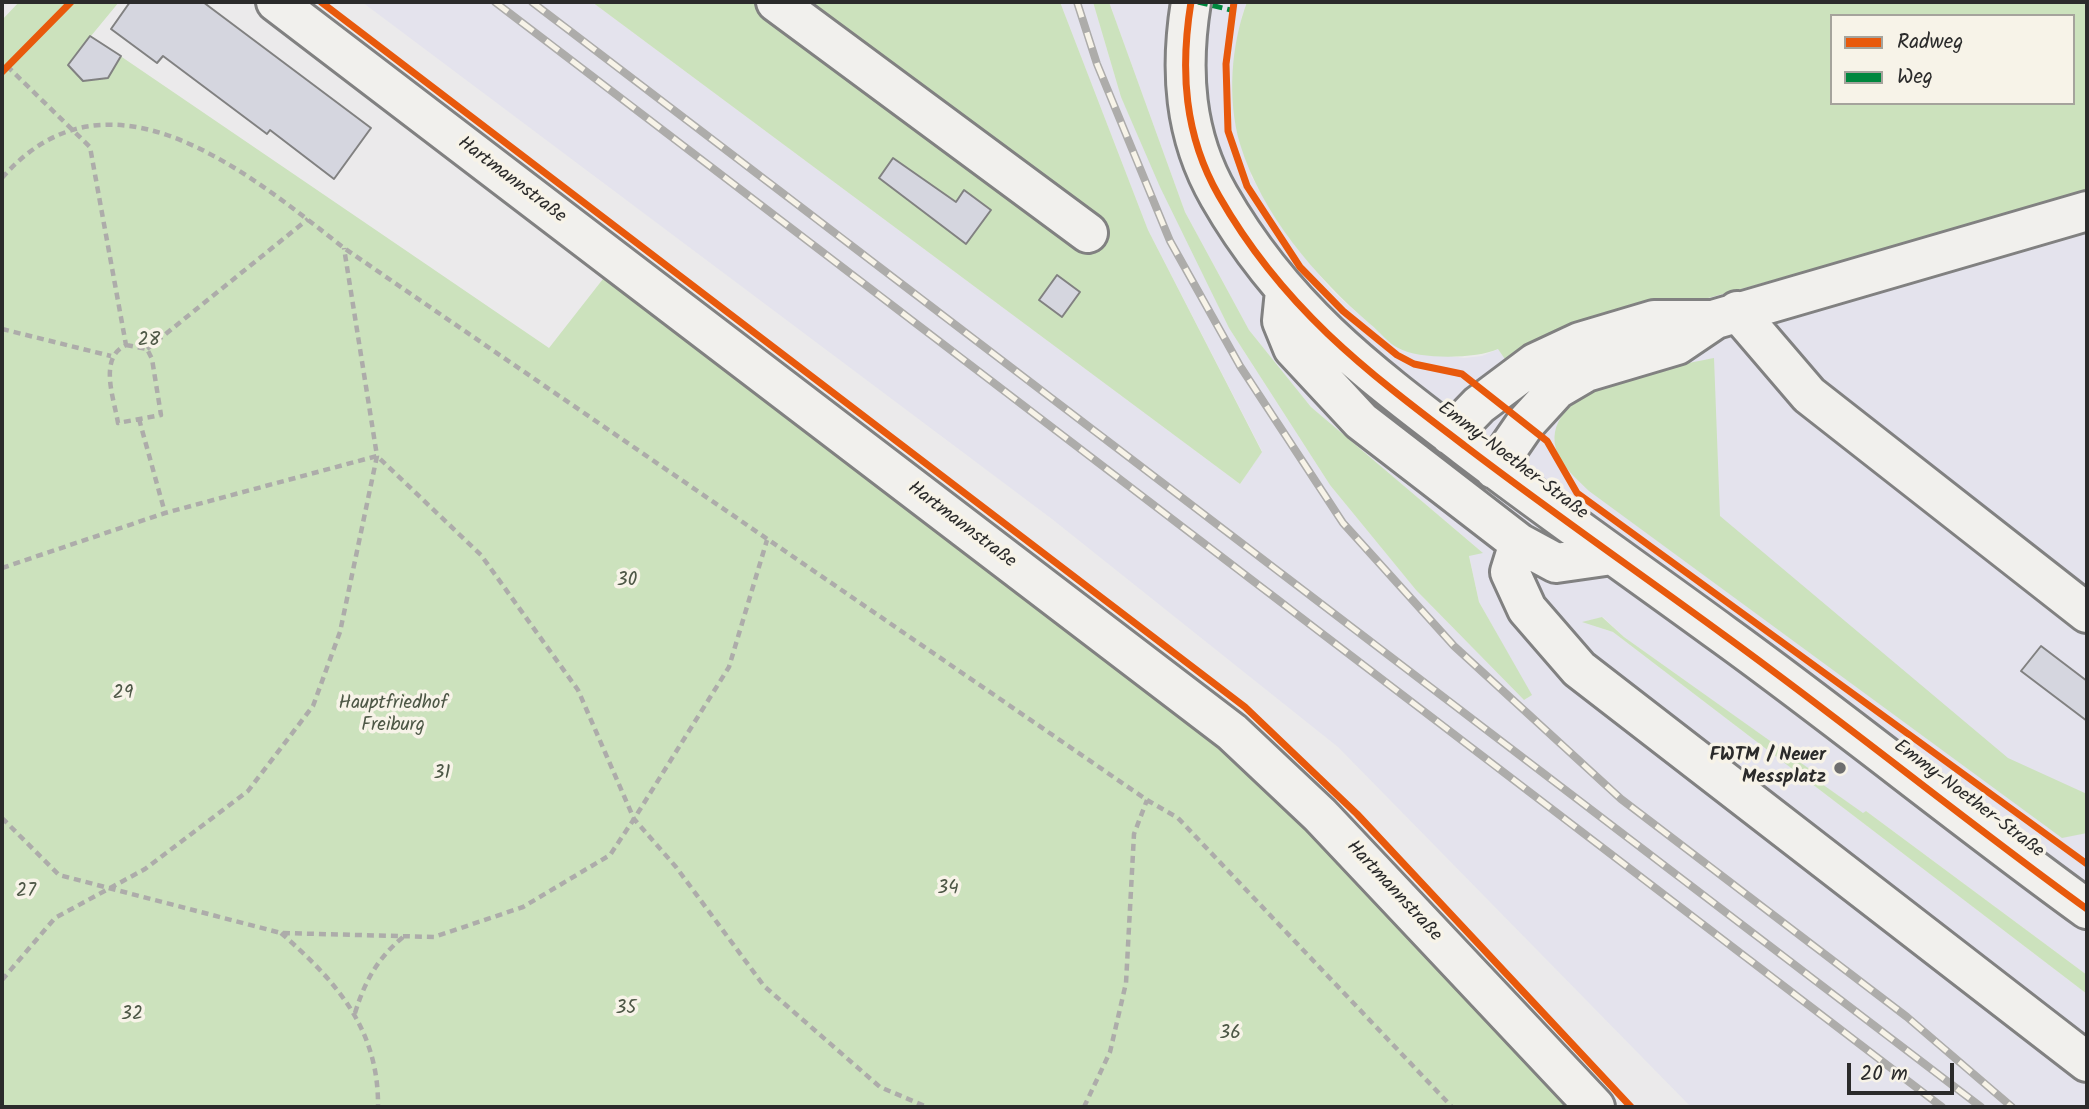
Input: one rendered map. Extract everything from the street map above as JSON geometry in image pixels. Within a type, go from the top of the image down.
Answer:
[{"type":"street","name":"Hartmannstraße","points":[[276,2],[1232,732],[1320,815],[1595,1107]]},
{"type":"street","points":[[776,2],[1088,233]]},
{"type":"street","name":"Emmy-Noether-Straße","points":[[1191,2],[1185,69],[1192,134],[1202,162],[1231,217],[1285,292],[1353,360],[1450,435],[1754,657],[2087,908]]},
{"type":"street","points":[[1450,435],[1479,405],[1535,363],[1580,342],[1654,320],[1726,316],[2087,211]]},
{"type":"street","points":[[1285,292],[1282,321],[1293,348],[1361,421],[1519,543],[1556,563],[1612,555]]},
{"type":"street","points":[[1494,468],[1524,424],[1557,389],[1586,372],[1676,345],[1726,316]]},
{"type":"street","points":[[1726,316],[1810,395],[2087,613]]},
{"type":"street","points":[[1519,543],[1510,572],[1527,609],[1579,669],[2087,1062]]},
{"type":"path","points":[[7,66],[90,147],[126,345]]},
{"type":"path","points":[[2,178],[21,156],[68,128],[118,123],[169,135],[217,156],[344,247],[767,539],[1147,800],[1178,818],[1452,1107]]},
{"type":"path","points":[[147,349],[152,359],[161,415],[117,422],[109,365],[111,356],[126,345],[147,349],[308,219]]},
{"type":"path","points":[[2,980],[55,919],[145,869],[248,791],[313,706],[340,632],[377,456],[344,247]]},
{"type":"path","points":[[2,329],[111,356]]},
{"type":"path","points":[[139,419],[165,513]]},
{"type":"path","points":[[2,568],[165,513],[377,456]]},
{"type":"path","points":[[377,456],[481,555],[578,690],[634,819],[676,867],[765,986],[880,1087],[927,1107]]},
{"type":"path","points":[[2,818],[59,875],[281,933],[435,937],[523,907],[610,855],[634,819],[729,667],[767,539]]},
{"type":"path","points":[[1084,1107],[1110,1052],[1126,983],[1134,834],[1147,800]]},
{"type":"path","points":[[281,933],[323,970],[355,1013],[378,1082],[378,1107]]},
{"type":"path","points":[[355,1013],[365,983],[382,954],[403,937]]},
{"type":"shaded area","points":[[362,2],[592,2],[1240,484],[1262,451],[1148,230],[1060,2],[1093,2],[1121,97],[1229,328],[1330,485],[1416,590],[1524,700],[1531,695],[1479,602],[1469,555],[1482,552],[1311,407],[1249,330],[1185,212],[1109,2],[1247,2],[1241,19],[1251,176],[1288,237],[1333,292],[1399,349],[1464,358],[1482,356],[1498,349],[1712,297],[2087,193],[2087,975],[1866,811],[1863,814],[1815,779],[1817,775],[1624,637],[1603,617],[1584,622],[1613,632],[2087,994],[2087,1107],[1691,1107],[1338,747],[1052,519]]},
{"type":"green space","name":"Hauptfriedhof Freiburg","points":[[19,2],[119,2],[91,36],[549,348],[610,270],[1222,741],[1339,854],[1574,1107],[2,1107],[2,20]]},
{"type":"green space","points":[[592,2],[1060,2],[1148,230],[1262,452],[1240,484]]},
{"type":"green space","points":[[1093,2],[1109,2],[1185,212],[1249,330],[1311,407],[1483,553],[1469,556],[1479,602],[1532,695],[1524,700],[1416,590],[1330,485],[1229,328],[1160,187],[1121,97]]},
{"type":"green space","points":[[1247,2],[2087,2],[2087,193],[1712,297],[1592,327],[1509,365],[1498,349],[1476,355],[1420,355],[1391,343],[1330,286],[1293,243],[1262,195],[1240,144],[1233,109],[1237,36]]},
{"type":"green space","points":[[1714,358],[1720,516],[2008,758],[2087,794],[2087,833],[2062,838],[1589,491],[1565,467],[1556,449],[1557,427],[1568,409],[1588,394],[1614,382],[1642,374]]},
{"type":"green space","points":[[1602,617],[1624,637],[1818,775],[1815,779],[1863,813],[1866,811],[2087,975],[2087,994],[1613,632],[1582,622]]},
{"type":"building","points":[[130,2],[203,2],[371,128],[334,179],[270,130],[267,134],[163,56],[157,63],[111,29]]},
{"type":"building","points":[[90,36],[121,56],[108,78],[83,81],[68,65]]},
{"type":"building","points":[[893,158],[956,202],[964,190],[991,210],[966,244],[879,178]]},
{"type":"building","points":[[1057,275],[1080,292],[1062,317],[1039,300]]},
{"type":"building","points":[[2041,646],[2087,681],[2087,721],[2021,671]]},
{"type":"railway","points":[[495,2],[1942,1107]]},
{"type":"railway","points":[[532,2],[1981,1107]]},
{"type":"railway","points":[[1077,2],[1097,64],[1170,241],[1240,366],[1343,523],[1454,646],[1621,799],[1907,1017],[2012,1107]]},
{"type":"marked path","points":[[1198,2],[1231,10]]},
{"type":"cycle path","points":[[2,72],[71,2]]},
{"type":"cycle path","points":[[321,2],[1245,707],[1357,814],[1631,1107]]},
{"type":"cycle path","points":[[1191,2],[1186,52],[1188,102],[1198,150],[1207,173],[1244,236],[1270,272],[1328,334],[1428,418],[1770,669],[2087,909]]},
{"type":"cycle path","points":[[1234,2],[1226,64],[1228,131],[1247,186],[1300,267],[1343,311],[1397,355],[1414,364],[1462,374],[1547,441],[1577,493],[2087,864]]},
{"type":"place","name":"FWTM / Neuer Messplatz","points":[[1840,768]]},
{"type":"park label","name":"28","points":[[149,342]]},
{"type":"park label","name":"30","points":[[627,582]]},
{"type":"park label","name":"29","points":[[123,695]]},
{"type":"park label","name":"31","points":[[442,775]]},
{"type":"park label","name":"34","points":[[948,890]]},
{"type":"park label","name":"27","points":[[26,893]]},
{"type":"park label","name":"35","points":[[626,1010]]},
{"type":"park label","name":"32","points":[[132,1016]]},
{"type":"park label","name":"36","points":[[1230,1035]]}]
